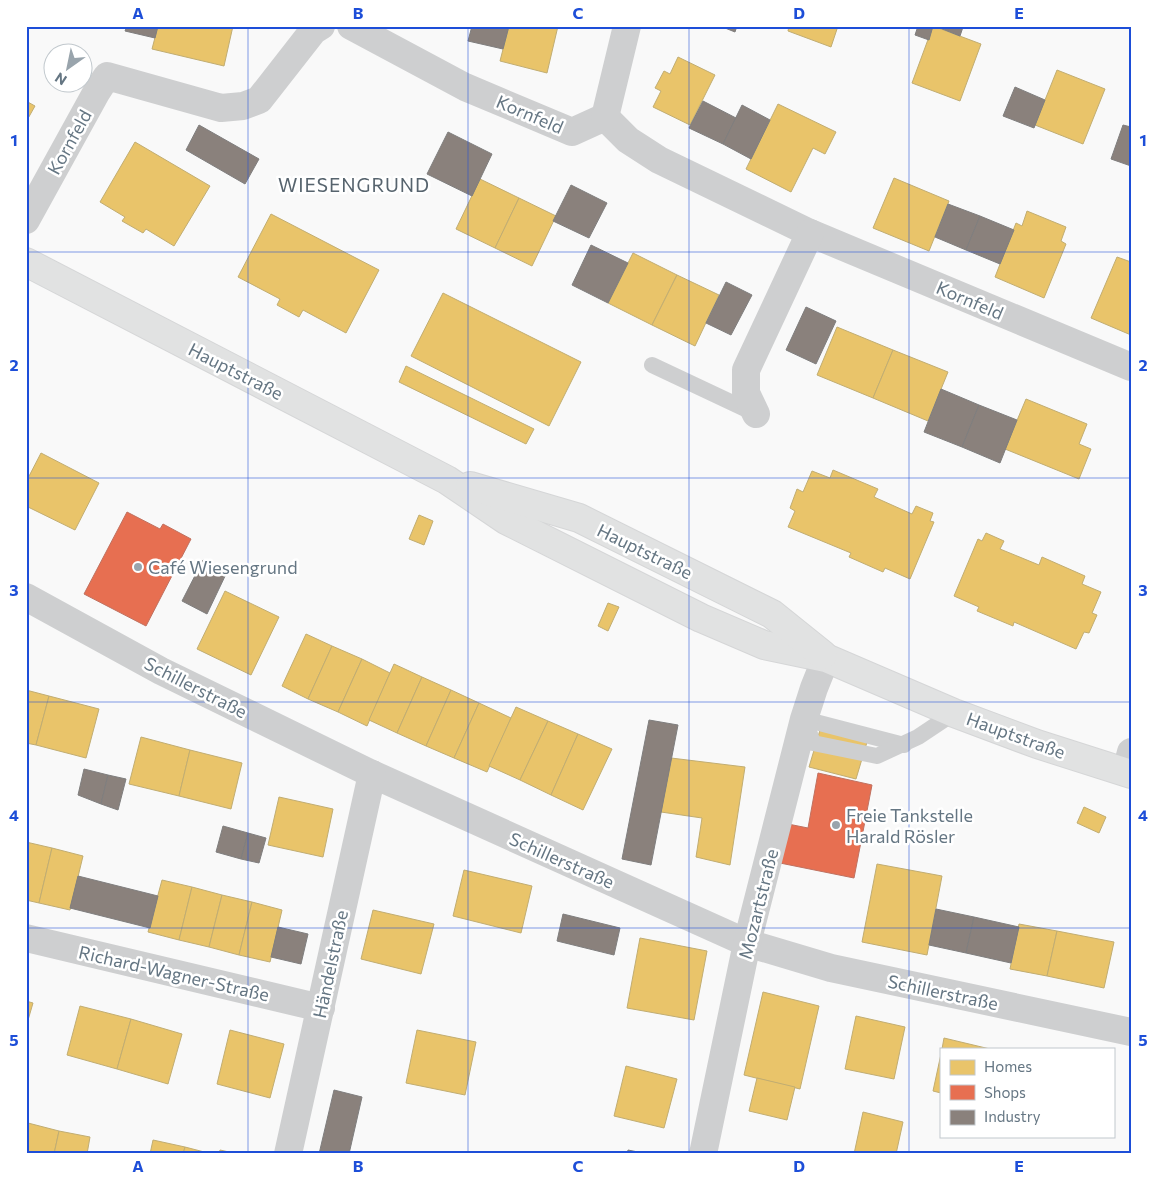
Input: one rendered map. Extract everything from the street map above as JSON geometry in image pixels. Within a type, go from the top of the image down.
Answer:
[{"type":"main road","name":"Hauptstraße","points":[[26,262],[446,480],[506,520],[701,618],[764,645],[826,658],[954,713],[1037,744],[1130,767]]},
{"type":"main road","name":"Hauptstraße","points":[[446,480],[579,518],[772,614],[826,658]]},
{"type":"street","name":"Kornfeld","points":[[26,220],[107,76],[222,108],[243,106],[259,100],[313,31],[321,26]]},
{"type":"street","name":"Kornfeld","points":[[350,26],[465,87],[572,132],[605,117],[628,140],[659,160],[810,232],[1131,367]]},
{"type":"street","points":[[605,117],[627,26]]},
{"type":"street","points":[[756,414],[746,393],[746,370],[810,232]]},
{"type":"street","name":"Schillerstraße","points":[[26,597],[161,671],[372,774],[748,943],[831,968],[1131,1032]]},
{"type":"street","name":"Mozartstraße","points":[[703,1154],[748,943],[804,719],[826,658]]},
{"type":"street","name":"Händelstraße","points":[[288,1154],[372,774]]},
{"type":"street","name":"Richard-Wagner-Straße","points":[[26,938],[321,1008]]},
{"type":"lane","points":[[652,364],[756,414]]},
{"type":"lane","points":[[804,719],[813,743],[877,756],[904,745],[954,713]]},
{"type":"building: Homes","points":[[158,26],[233,26],[224,66],[152,49]]},
{"type":"building: Homes","points":[[509,26],[558,26],[547,73],[500,61]]},
{"type":"building: Homes","points":[[789,26],[838,26],[831,47],[788,31]]},
{"type":"building: Homes","points":[[933,26],[981,44],[960,101],[912,83]]},
{"type":"building: Homes","points":[[678,57],[715,75],[690,125],[653,107],[661,91],[655,88],[664,71],[670,74]]},
{"type":"building: Homes","points":[[1057,70],[1105,89],[1083,144],[1035,125]]},
{"type":"building: Homes","points":[[26,101],[35,106],[26,122]]},
{"type":"building: Homes","points":[[778,104],[836,132],[825,154],[813,148],[791,192],[746,169]]},
{"type":"building: Homes","points":[[135,142],[210,186],[174,246],[146,229],[143,233],[122,221],[125,217],[100,202]]},
{"type":"building: Homes","points":[[894,178],[949,201],[929,251],[873,228]]},
{"type":"building: Homes","points":[[480,179],[519,198],[495,248],[456,229]]},
{"type":"building: Homes","points":[[519,198],[556,216],[532,266],[495,248]]},
{"type":"building: Homes","points":[[1027,211],[1066,227],[1061,241],[1066,244],[1044,298],[995,277],[1016,223],[1022,226]]},
{"type":"building: Homes","points":[[271,214],[379,270],[346,333],[303,310],[299,317],[277,305],[280,299],[238,277]]},
{"type":"building: Homes","points":[[633,253],[677,275],[652,325],[608,303]]},
{"type":"building: Homes","points":[[1117,257],[1131,262],[1131,335],[1091,318]]},
{"type":"building: Homes","points":[[677,275],[719,295],[695,346],[652,325]]},
{"type":"building: Homes","points":[[443,293],[581,362],[549,426],[411,356]]},
{"type":"building: Homes","points":[[837,327],[893,350],[873,398],[817,375]]},
{"type":"building: Homes","points":[[893,350],[948,372],[928,421],[873,398]]},
{"type":"building: Homes","points":[[406,366],[534,429],[526,444],[399,382]]},
{"type":"building: Homes","points":[[1026,399],[1087,424],[1079,444],[1091,449],[1079,479],[1005,449]]},
{"type":"building: Homes","points":[[41,453],[99,483],[75,530],[26,506],[26,482]]},
{"type":"building: Homes","points":[[833,470],[878,489],[874,497],[912,514],[916,506],[933,513],[930,521],[934,522],[910,579],[885,568],[883,572],[849,557],[851,553],[788,527],[795,511],[790,508],[797,489],[803,492],[812,471],[830,478]]},
{"type":"building: Homes","points":[[419,515],[433,521],[424,545],[409,539]]},
{"type":"building: Homes","points":[[986,533],[1004,541],[1000,549],[1039,565],[1042,557],[1085,576],[1082,584],[1101,592],[1092,613],[1097,615],[1089,633],[1084,632],[1076,649],[1014,622],[1013,626],[977,611],[979,607],[954,596],[978,539],[982,541]]},
{"type":"building: Homes","points":[[225,591],[279,617],[251,675],[197,649]]},
{"type":"building: Homes","points":[[608,603],[619,607],[608,631],[598,626]]},
{"type":"building: Homes","points":[[306,634],[332,646],[308,699],[282,686]]},
{"type":"building: Homes","points":[[332,646],[362,659],[338,712],[308,699]]},
{"type":"building: Homes","points":[[362,659],[390,673],[367,726],[338,712]]},
{"type":"building: Homes","points":[[394,664],[422,677],[397,733],[369,720]]},
{"type":"building: Homes","points":[[422,677],[451,690],[426,746],[397,733]]},
{"type":"building: Homes","points":[[26,690],[49,696],[36,745],[26,743]]},
{"type":"building: Homes","points":[[451,690],[479,703],[454,758],[426,746]]},
{"type":"building: Homes","points":[[49,696],[99,709],[86,758],[36,745]]},
{"type":"building: Homes","points":[[479,703],[511,718],[487,772],[454,758]]},
{"type":"building: Homes","points":[[516,707],[548,721],[520,780],[489,766]]},
{"type":"building: Homes","points":[[823,720],[870,732],[856,779],[809,767]]},
{"type":"building: Homes","points":[[548,721],[578,734],[551,795],[520,780]]},
{"type":"building: Homes","points":[[578,734],[612,749],[583,810],[551,795]]},
{"type":"building: Homes","points":[[141,737],[190,750],[179,796],[129,784]]},
{"type":"building: Homes","points":[[190,750],[242,763],[231,809],[179,796]]},
{"type":"building: Homes","points":[[671,758],[745,767],[730,865],[696,857],[702,818],[661,812]]},
{"type":"building: Homes","points":[[279,797],[333,809],[323,857],[268,845]]},
{"type":"building: Homes","points":[[1084,807],[1106,817],[1099,833],[1077,823]]},
{"type":"building: Homes","points":[[26,842],[52,848],[39,903],[26,900]]},
{"type":"building: Homes","points":[[52,848],[83,856],[70,910],[39,903]]},
{"type":"building: Homes","points":[[877,864],[942,876],[927,955],[862,942]]},
{"type":"building: Homes","points":[[464,870],[532,886],[521,933],[453,916]]},
{"type":"building: Homes","points":[[162,880],[192,887],[179,940],[148,932]]},
{"type":"building: Homes","points":[[192,887],[222,895],[209,947],[179,940]]},
{"type":"building: Homes","points":[[222,895],[252,902],[239,955],[209,947]]},
{"type":"building: Homes","points":[[252,902],[282,910],[270,962],[239,955]]},
{"type":"building: Homes","points":[[373,910],[434,924],[421,974],[361,959]]},
{"type":"building: Homes","points":[[1019,924],[1057,931],[1047,976],[1010,969]]},
{"type":"building: Homes","points":[[1057,931],[1114,942],[1104,988],[1047,976]]},
{"type":"building: Homes","points":[[640,938],[707,951],[694,1020],[627,1008]]},
{"type":"building: Homes","points":[[763,992],[819,1006],[800,1089],[744,1075]]},
{"type":"building: Homes","points":[[26,1001],[33,1003],[26,1027]]},
{"type":"building: Homes","points":[[80,1006],[131,1019],[117,1069],[67,1055]]},
{"type":"building: Homes","points":[[856,1016],[905,1027],[894,1079],[845,1069]]},
{"type":"building: Homes","points":[[131,1019],[182,1034],[168,1084],[117,1069]]},
{"type":"building: Homes","points":[[230,1030],[284,1044],[270,1098],[217,1084]]},
{"type":"building: Homes","points":[[417,1030],[476,1042],[465,1095],[406,1083]]},
{"type":"building: Homes","points":[[944,1038],[986,1048],[942,1048]]},
{"type":"building: Homes","points":[[940,1059],[940,1093],[933,1091]]},
{"type":"building: Homes","points":[[626,1066],[677,1079],[664,1128],[614,1116]]},
{"type":"building: Homes","points":[[757,1078],[795,1087],[787,1120],[749,1111]]},
{"type":"building: Homes","points":[[863,1112],[903,1122],[896,1154],[854,1154]]},
{"type":"building: Homes","points":[[28,1123],[59,1131],[54,1154],[26,1154],[26,1128]]},
{"type":"building: Homes","points":[[59,1131],[90,1137],[87,1154],[54,1154]]},
{"type":"building: Homes","points":[[153,1140],[185,1147],[183,1154],[150,1154]]},
{"type":"building: Homes","points":[[185,1147],[212,1154],[183,1154]]},
{"type":"building: Homes","points":[[220,1150],[238,1154],[219,1154]]},
{"type":"building: Shops","name":"Café Wiesengrund","points":[[127,512],[160,529],[163,524],[191,539],[146,626],[84,594]]},
{"type":"building: Shops","name":"Freie Tankstelle Harald Rösler","points":[[818,773],[872,785],[854,878],[775,862],[783,823],[808,828]]},
{"type":"building: Industry","points":[[127,26],[158,26],[155,38],[125,31]]},
{"type":"building: Industry","points":[[472,26],[509,26],[503,49],[468,41]]},
{"type":"building: Industry","points":[[720,26],[737,26],[735,32]]},
{"type":"building: Industry","points":[[918,26],[933,26],[929,40],[915,35]]},
{"type":"building: Industry","points":[[935,26],[962,26],[963,27],[960,36]]},
{"type":"building: Industry","points":[[1015,87],[1045,100],[1034,128],[1003,116]]},
{"type":"building: Industry","points":[[703,101],[736,118],[723,144],[689,128]]},
{"type":"building: Industry","points":[[742,105],[770,120],[751,159],[723,144]]},
{"type":"building: Industry","points":[[199,125],[259,159],[245,184],[186,150]]},
{"type":"building: Industry","points":[[1123,125],[1131,127],[1131,166],[1111,159]]},
{"type":"building: Industry","points":[[448,132],[492,154],[472,196],[427,174]]},
{"type":"building: Industry","points":[[571,185],[607,203],[589,238],[553,221]]},
{"type":"building: Industry","points":[[948,204],[980,216],[966,250],[935,237]]},
{"type":"building: Industry","points":[[980,216],[1014,230],[1000,264],[966,250]]},
{"type":"building: Industry","points":[[591,245],[628,263],[608,303],[572,285]]},
{"type":"building: Industry","points":[[726,282],[752,295],[731,335],[706,323]]},
{"type":"building: Industry","points":[[806,307],[836,321],[816,364],[786,350]]},
{"type":"building: Industry","points":[[941,389],[979,405],[962,447],[924,432]]},
{"type":"building: Industry","points":[[979,405],[1017,420],[1000,463],[962,447]]},
{"type":"building: Industry","points":[[203,560],[227,572],[207,614],[182,601]]},
{"type":"building: Industry","points":[[649,720],[678,725],[651,865],[622,859]]},
{"type":"building: Industry","points":[[84,769],[108,775],[101,804],[78,795]]},
{"type":"building: Industry","points":[[108,775],[126,779],[118,810],[101,804]]},
{"type":"building: Industry","points":[[223,826],[248,833],[241,859],[216,852]]},
{"type":"building: Industry","points":[[248,833],[266,838],[259,863],[241,859]]},
{"type":"building: Industry","points":[[78,876],[158,896],[150,928],[70,908]]},
{"type":"building: Industry","points":[[936,909],[974,917],[966,953],[929,945]]},
{"type":"building: Industry","points":[[563,914],[620,928],[614,955],[557,941]]},
{"type":"building: Industry","points":[[974,917],[1019,927],[1011,963],[966,953]]},
{"type":"building: Industry","points":[[278,927],[308,934],[301,964],[271,957]]},
{"type":"building: Industry","points":[[334,1090],[362,1097],[349,1154],[319,1154]]},
{"type":"building: Industry","points":[[628,1150],[648,1154],[627,1154]]},
{"type":"place","name":"Café Wiesengrund","points":[[138,567]]},
{"type":"place","name":"Freie Tankstelle Harald Rösler","points":[[836,825]]},
{"type":"district","name":"WIESENGRUND","points":[[354,184]]}]
